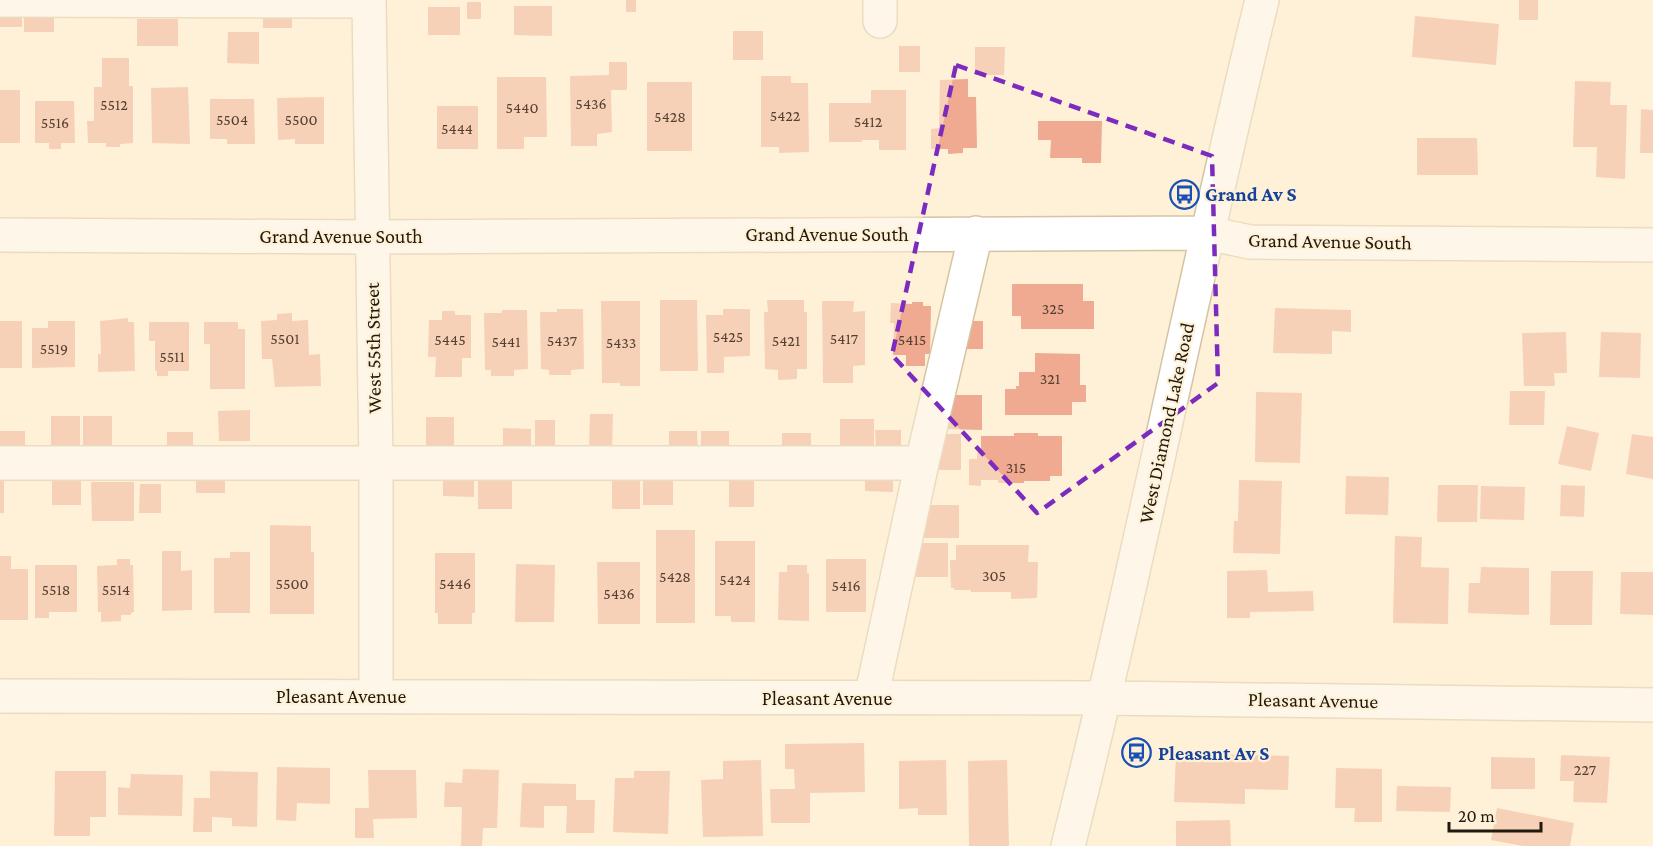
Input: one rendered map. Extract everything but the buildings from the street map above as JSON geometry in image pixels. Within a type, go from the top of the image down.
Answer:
[{"type":"street","points":[[0,0],[369,0]]},
{"type":"street","name":"West 55th Street","points":[[369,0],[376,464],[376,696]]},
{"type":"street","name":"West Diamond Lake Road","points":[[1068,846],[1105,698],[1207,233],[1262,0]]},
{"type":"street","points":[[871,698],[922,463],[976,233]]},
{"type":"street","name":"Grand Avenue South","points":[[0,235],[372,237],[1207,233],[1250,242],[1653,245]]},
{"type":"street","points":[[0,463],[922,463]]},
{"type":"street","name":"Pleasant Avenue","points":[[0,696],[1105,698],[1653,705]]},
{"type":"highlighted area","points":[[956,65],[1212,156],[1218,383],[1037,513],[892,355]]},
{"type":"place","name":"Grand Av S","points":[[1184,194]]},
{"type":"place","name":"Pleasant Av S","points":[[1137,753]]}]
